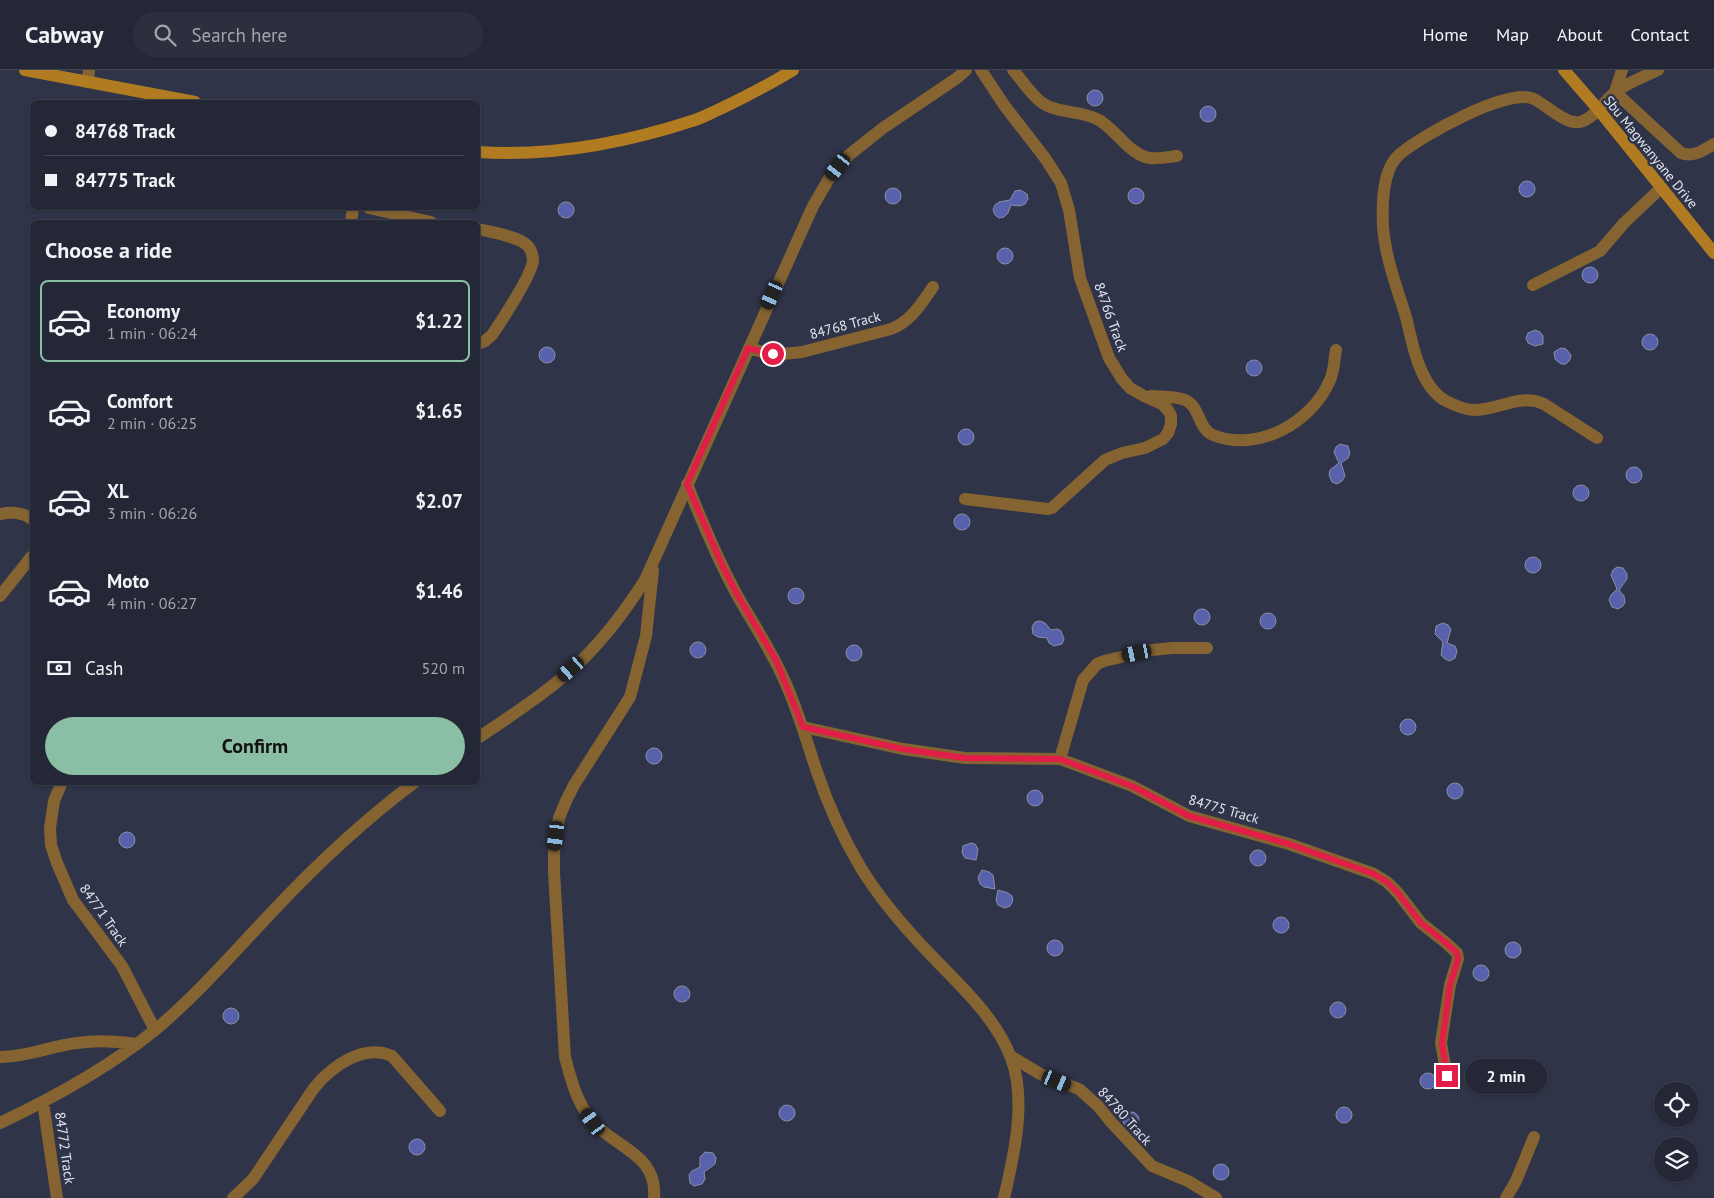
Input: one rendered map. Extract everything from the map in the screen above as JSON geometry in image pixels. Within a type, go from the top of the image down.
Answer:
[{"type":"main road","points":[[25,70],[88,76],[186,100]]},
{"type":"main road","points":[[480,152],[551,152],[617,141],[696,120],[756,92],[793,70]]},
{"type":"main road","name":"Sbu Magwanyane Drive","points":[[1564,70],[1598,109],[1714,254]]},
{"type":"street","points":[[480,737],[558,681],[585,657],[620,618],[645,580],[813,206],[830,177],[849,155],[966,70]]},
{"type":"street","name":"84766 Track","points":[[965,499],[1048,509],[1056,506],[1105,460],[1122,452],[1155,444],[1168,433],[1171,424],[1171,416],[1168,410],[1162,404],[1130,388],[1109,358],[1080,278],[1069,210],[1061,183],[981,70]]},
{"type":"street","points":[[1013,70],[1041,102],[1099,120],[1114,131],[1135,152],[1148,158],[1177,156]]},
{"type":"street","points":[[1616,92],[1622,70]]},
{"type":"street","points":[[1597,438],[1535,400],[1516,400],[1487,409],[1473,410],[1443,400],[1432,390],[1419,365],[1387,254],[1383,226],[1386,184],[1392,164],[1399,155],[1427,134],[1473,112],[1516,97],[1525,96],[1534,99],[1572,122],[1583,122],[1616,92],[1658,70]]},
{"type":"street","points":[[1616,92],[1681,153],[1692,155],[1714,144]]},
{"type":"street","points":[[1533,285],[1600,251],[1624,223],[1661,188]]},
{"type":"street","points":[[378,210],[422,220]]},
{"type":"street","points":[[480,229],[505,235],[525,244],[530,250],[533,260],[523,284],[492,335],[480,343]]},
{"type":"street","name":"84768 Track","points":[[748,348],[773,354],[802,352],[891,329],[902,324],[912,316],[933,287]]},
{"type":"street","points":[[1144,396],[1174,397],[1185,400],[1192,404],[1206,431],[1212,434],[1224,438],[1248,440],[1264,438],[1291,425],[1315,403],[1331,380],[1336,350]]},
{"type":"street","points":[[687,484],[723,567],[776,660],[803,727],[830,807],[861,869],[884,904],[954,980],[994,1027],[1010,1056],[1017,1078],[1018,1109],[1015,1140],[1004,1198]]},
{"type":"street","points":[[0,514],[12,512],[30,518]]},
{"type":"street","points":[[0,596],[30,558]]},
{"type":"street","points":[[654,562],[646,636],[630,697],[574,785],[566,801],[558,827],[554,872],[565,1057],[571,1078],[584,1109],[593,1122],[648,1167],[654,1186],[654,1198]]},
{"type":"street","points":[[1060,759],[1081,686],[1090,670],[1097,664],[1151,650],[1207,648]]},
{"type":"street","name":"84775 Track","points":[[803,727],[903,749],[965,758],[1060,759],[1132,786],[1189,816],[1324,855],[1374,874],[1387,882],[1421,923],[1457,953],[1458,959],[1450,985],[1442,1043],[1447,1076]]},
{"type":"street","name":"84771 Track","points":[[61,785],[54,801],[50,828],[51,845],[57,863],[73,900],[122,966],[155,1030]]},
{"type":"street","points":[[0,1123],[93,1074],[155,1030],[232,955],[307,876],[373,816],[411,785]]},
{"type":"street","points":[[0,1057],[36,1053],[76,1043],[105,1040],[136,1044]]},
{"type":"street","points":[[233,1198],[253,1178],[314,1088],[325,1075],[336,1066],[360,1055],[384,1052],[392,1056],[440,1111]]},
{"type":"street","name":"84780 Track","points":[[1010,1056],[1042,1075],[1079,1089],[1093,1101],[1152,1166],[1188,1181],[1216,1198]]},
{"type":"street","name":"84772 Track","points":[[43,1102],[57,1198]]},
{"type":"street","points":[[1506,1198],[1516,1181],[1534,1137]]},
{"type":"building","points":[[1095,90],[1101,92],[1103,98],[1101,104],[1095,106],[1089,104],[1087,98],[1089,92]]},
{"type":"building","points":[[1208,106],[1214,108],[1216,114],[1214,120],[1208,122],[1202,120],[1200,114],[1202,108]]},
{"type":"building","points":[[1524,181],[1530,181],[1535,186],[1533,195],[1524,197],[1519,192],[1519,186]]},
{"type":"building","points":[[893,188],[899,190],[901,196],[899,202],[893,204],[887,202],[885,196],[887,190]]},
{"type":"building","points":[[1136,188],[1142,190],[1144,196],[1142,202],[1136,204],[1130,202],[1128,196],[1130,190]]},
{"type":"building","points":[[1020,190],[1027,194],[1028,199],[1025,204],[1020,206],[1011,205],[1004,217],[999,218],[995,215],[993,210],[995,205],[999,202],[1010,200],[1015,191]]},
{"type":"building","points":[[566,202],[572,204],[574,210],[572,216],[566,218],[560,216],[558,210],[560,204]]},
{"type":"building","points":[[1005,248],[1011,250],[1013,256],[1011,262],[1005,264],[999,262],[997,256],[999,250]]},
{"type":"building","points":[[1587,267],[1593,267],[1598,272],[1596,281],[1587,283],[1582,278],[1582,272]]},
{"type":"building","points":[[1535,330],[1543,336],[1543,344],[1535,346],[1528,343],[1526,338],[1528,333]]},
{"type":"building","points":[[1650,334],[1656,336],[1658,342],[1656,348],[1650,350],[1644,348],[1642,342],[1644,336]]},
{"type":"building","points":[[547,347],[553,349],[555,355],[553,361],[547,363],[541,361],[539,355],[541,349]]},
{"type":"building","points":[[1561,348],[1566,349],[1571,355],[1570,360],[1566,364],[1561,364],[1555,359],[1554,352]]},
{"type":"building","points":[[1251,360],[1257,360],[1262,365],[1260,374],[1251,376],[1246,371],[1246,365]]},
{"type":"building","points":[[963,429],[969,429],[974,434],[972,443],[963,445],[958,440],[958,434]]},
{"type":"building","points":[[1340,444],[1348,446],[1350,453],[1348,458],[1341,463],[1345,476],[1337,484],[1332,482],[1329,475],[1330,470],[1339,463],[1334,452]]},
{"type":"building","points":[[1634,467],[1640,469],[1642,475],[1640,481],[1634,483],[1628,481],[1626,475],[1628,469]]},
{"type":"building","points":[[1578,485],[1584,485],[1589,490],[1587,499],[1578,501],[1573,496],[1573,490]]},
{"type":"building","points":[[959,514],[965,514],[970,519],[968,528],[959,530],[954,525],[954,519]]},
{"type":"building","points":[[1533,557],[1539,559],[1541,565],[1539,571],[1533,573],[1527,571],[1525,565],[1527,559]]},
{"type":"building","points":[[1617,567],[1623,568],[1627,574],[1627,579],[1619,590],[1624,596],[1625,602],[1618,609],[1612,607],[1609,600],[1617,589],[1611,575]]},
{"type":"building","points":[[793,588],[799,588],[804,593],[802,602],[793,604],[788,599],[788,593]]},
{"type":"building","points":[[1202,609],[1208,611],[1210,617],[1208,623],[1202,625],[1196,623],[1194,617],[1196,611]]},
{"type":"building","points":[[1265,613],[1271,613],[1276,618],[1274,627],[1265,629],[1260,624],[1260,618]]},
{"type":"building","points":[[1035,622],[1045,623],[1051,630],[1057,629],[1061,631],[1064,639],[1062,644],[1054,646],[1049,643],[1047,638],[1038,637],[1033,634],[1032,627]]},
{"type":"building","points":[[1443,623],[1451,629],[1447,643],[1455,646],[1457,651],[1455,658],[1450,661],[1441,655],[1443,642],[1435,634],[1436,626]]},
{"type":"building","points":[[698,642],[704,644],[706,650],[704,656],[698,658],[692,656],[690,650],[692,644]]},
{"type":"building","points":[[854,645],[860,647],[862,653],[860,659],[854,661],[848,659],[846,653],[848,647]]},
{"type":"building","points":[[1408,719],[1414,721],[1416,727],[1414,733],[1408,735],[1402,733],[1400,727],[1402,721]]},
{"type":"building","points":[[651,748],[657,748],[662,753],[660,762],[651,764],[646,759],[646,753]]},
{"type":"building","points":[[1452,783],[1458,783],[1463,788],[1461,797],[1452,799],[1447,794],[1447,788]]},
{"type":"building","points":[[1035,790],[1041,792],[1043,798],[1041,804],[1035,806],[1029,804],[1027,798],[1029,792]]},
{"type":"building","points":[[127,832],[133,834],[135,840],[133,846],[127,848],[121,846],[119,840],[121,834]]},
{"type":"building","points":[[971,843],[975,844],[978,849],[976,860],[965,858],[962,853],[963,846]]},
{"type":"building","points":[[1258,850],[1264,852],[1266,858],[1264,864],[1258,866],[1252,864],[1250,858],[1252,852]]},
{"type":"building","points":[[982,870],[993,875],[995,889],[984,887],[980,884],[978,877]]},
{"type":"building","points":[[998,890],[1012,896],[1013,901],[1010,906],[1005,908],[998,905],[996,900]]},
{"type":"building","points":[[1281,917],[1287,919],[1289,925],[1287,931],[1281,933],[1275,931],[1273,925],[1275,919]]},
{"type":"building","points":[[1055,940],[1061,942],[1063,948],[1061,954],[1055,956],[1049,954],[1047,948],[1049,942]]},
{"type":"building","points":[[1513,942],[1519,944],[1521,950],[1519,956],[1513,958],[1507,956],[1505,950],[1507,944]]},
{"type":"building","points":[[1478,965],[1484,965],[1489,970],[1487,979],[1478,981],[1473,976],[1473,970]]},
{"type":"building","points":[[679,986],[685,986],[690,991],[688,1000],[679,1002],[674,997],[674,991]]},
{"type":"building","points":[[1338,1002],[1344,1004],[1346,1010],[1344,1016],[1338,1018],[1332,1016],[1330,1010],[1332,1004]]},
{"type":"building","points":[[231,1008],[237,1010],[239,1016],[237,1022],[231,1024],[225,1022],[223,1016],[225,1010]]},
{"type":"building","points":[[1428,1073],[1434,1075],[1436,1081],[1434,1087],[1428,1089],[1422,1087],[1420,1081],[1422,1075]]},
{"type":"building","points":[[787,1105],[793,1107],[795,1113],[793,1119],[787,1121],[781,1119],[779,1113],[781,1107]]},
{"type":"building","points":[[1344,1107],[1350,1109],[1352,1115],[1350,1121],[1344,1123],[1338,1121],[1336,1115],[1338,1109]]},
{"type":"building","points":[[1128,1112],[1134,1112],[1139,1117],[1137,1126],[1128,1128],[1123,1123],[1123,1117]]},
{"type":"building","points":[[417,1139],[423,1141],[425,1147],[423,1153],[417,1155],[411,1153],[409,1147],[411,1141]]},
{"type":"building","points":[[705,1152],[713,1153],[716,1158],[715,1164],[704,1172],[705,1179],[702,1184],[694,1186],[690,1183],[689,1175],[700,1167],[700,1157]]},
{"type":"building","points":[[1221,1164],[1227,1166],[1229,1172],[1227,1178],[1221,1180],[1215,1178],[1213,1172],[1215,1166]]},
{"type":"route","points":[[773,354],[748,348],[687,484],[723,567],[776,660],[803,727],[903,749],[965,758],[991,760],[1060,759],[1132,786],[1189,816],[1289,844],[1356,866],[1374,874],[1387,882],[1421,923],[1457,953],[1458,959],[1450,985],[1443,1026],[1443,1056],[1447,1076]]}]
